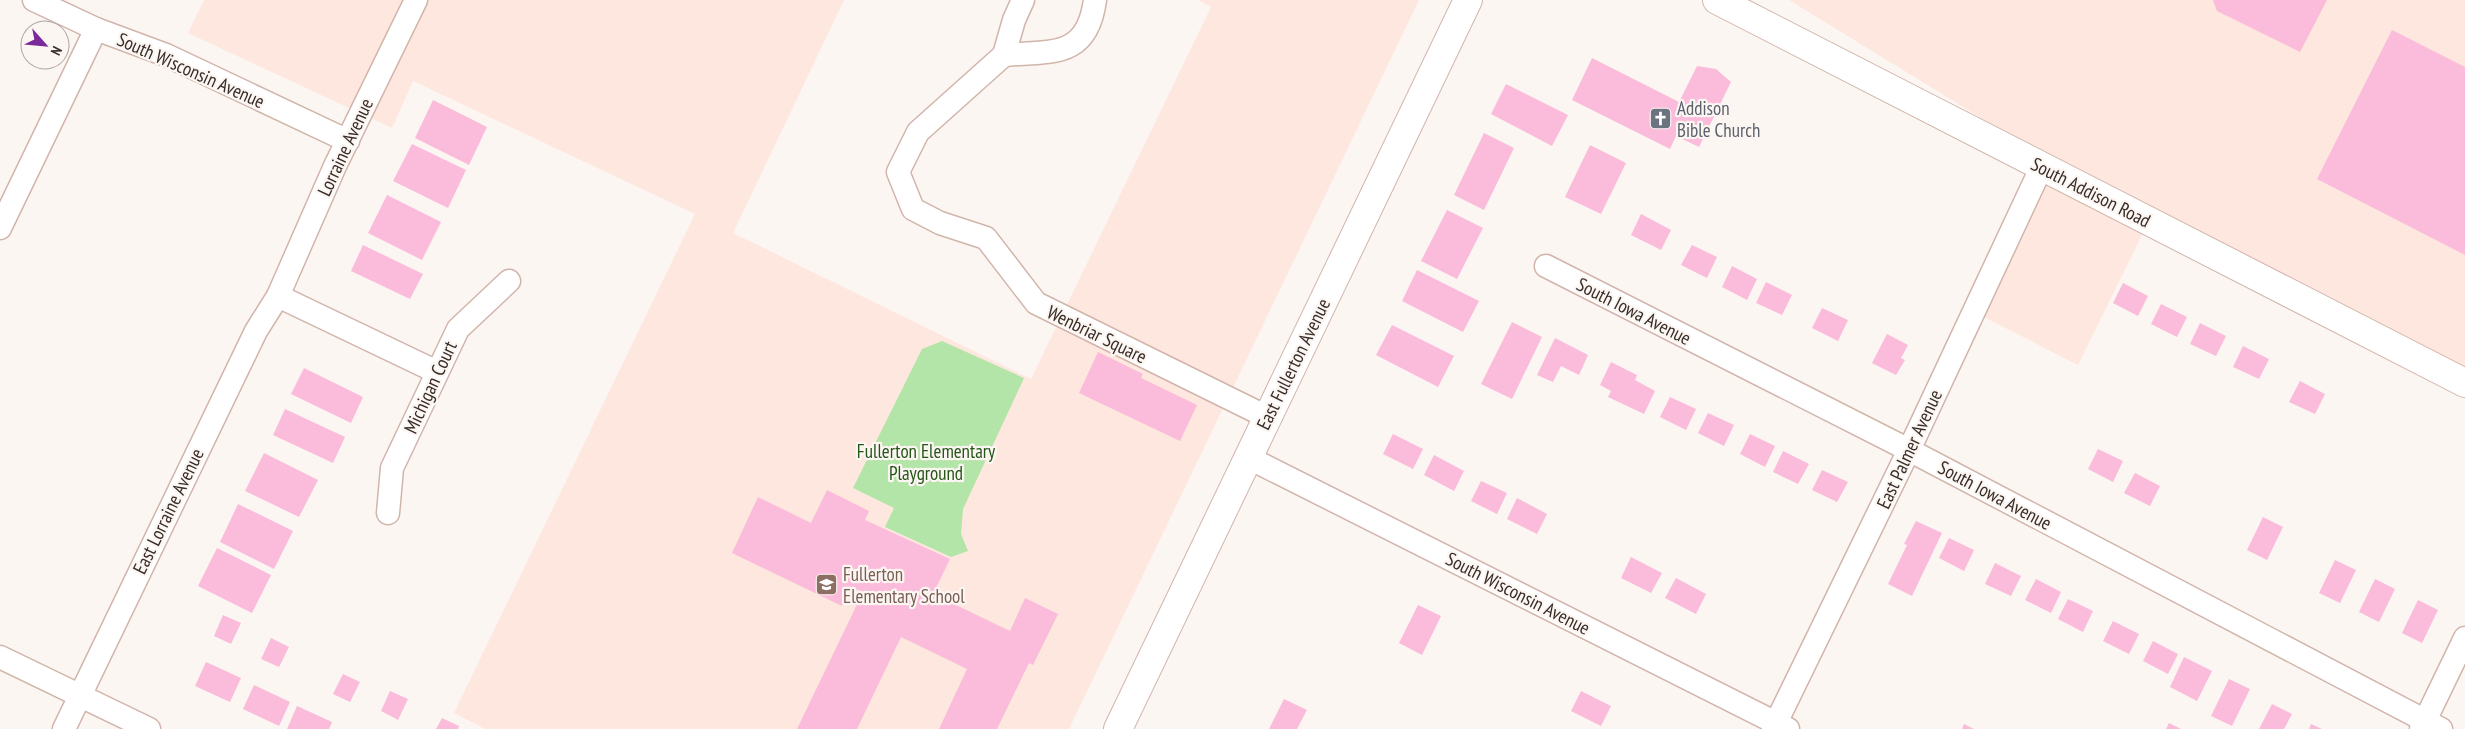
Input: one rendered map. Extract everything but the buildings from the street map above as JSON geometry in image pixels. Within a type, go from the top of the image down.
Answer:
[{"type":"street","name":"South Wisconsin Avenue","points":[[34,0],[96,29],[166,55],[348,141]]},
{"type":"street","name":"Lorraine Avenue","points":[[278,296],[348,141],[416,0]]},
{"type":"street","points":[[1023,0],[1014,20],[1004,55],[1061,51],[1080,40],[1092,20],[1095,0]]},
{"type":"street","name":"East Fullerton Avenue","points":[[1118,729],[1468,0]]},
{"type":"street","name":"South Addison Road","points":[[1717,0],[2465,383]]},
{"type":"street","points":[[0,228],[96,29]]},
{"type":"street","name":"Wenbriar Square","points":[[1004,55],[918,132],[898,172],[913,208],[940,222],[986,238],[1036,303],[1267,417]]},
{"type":"street","name":"East Palmer Avenue","points":[[1779,727],[2042,166]]},
{"type":"street","name":"South Iowa Avenue","points":[[1546,266],[1909,450],[2429,726]]},
{"type":"street","name":"Michigan Court","points":[[388,513],[392,468],[458,329],[509,281]]},
{"type":"street","points":[[278,296],[437,372]]},
{"type":"street","name":"East Lorraine Avenue","points":[[64,729],[256,331],[278,296]]},
{"type":"street","name":"South Wisconsin Avenue","points":[[1249,458],[1779,727]]},
{"type":"street","points":[[2429,726],[2465,638]]},
{"type":"street","points":[[0,657],[149,729]]},
{"type":"shaded area","points":[[204,0],[844,0],[733,233],[1031,379],[1211,7],[1198,0],[1419,0],[1069,729],[485,729],[454,713],[695,214],[413,81],[392,128],[188,33]]},
{"type":"shaded area","points":[[1789,0],[2465,0],[2465,372],[2046,158]]},
{"type":"shaded area","points":[[2043,175],[2145,229],[2078,365],[1976,313]]},
{"type":"green space","name":"Fullerton Elementary Playground","points":[[942,341],[1024,378],[963,509],[961,534],[968,551],[951,557],[885,527],[894,508],[853,488],[922,349]]},
{"type":"place","name":"Addison Bible Church","points":[[1661,119]]},
{"type":"place","name":"Fullerton Elementary School","points":[[827,585]]}]
